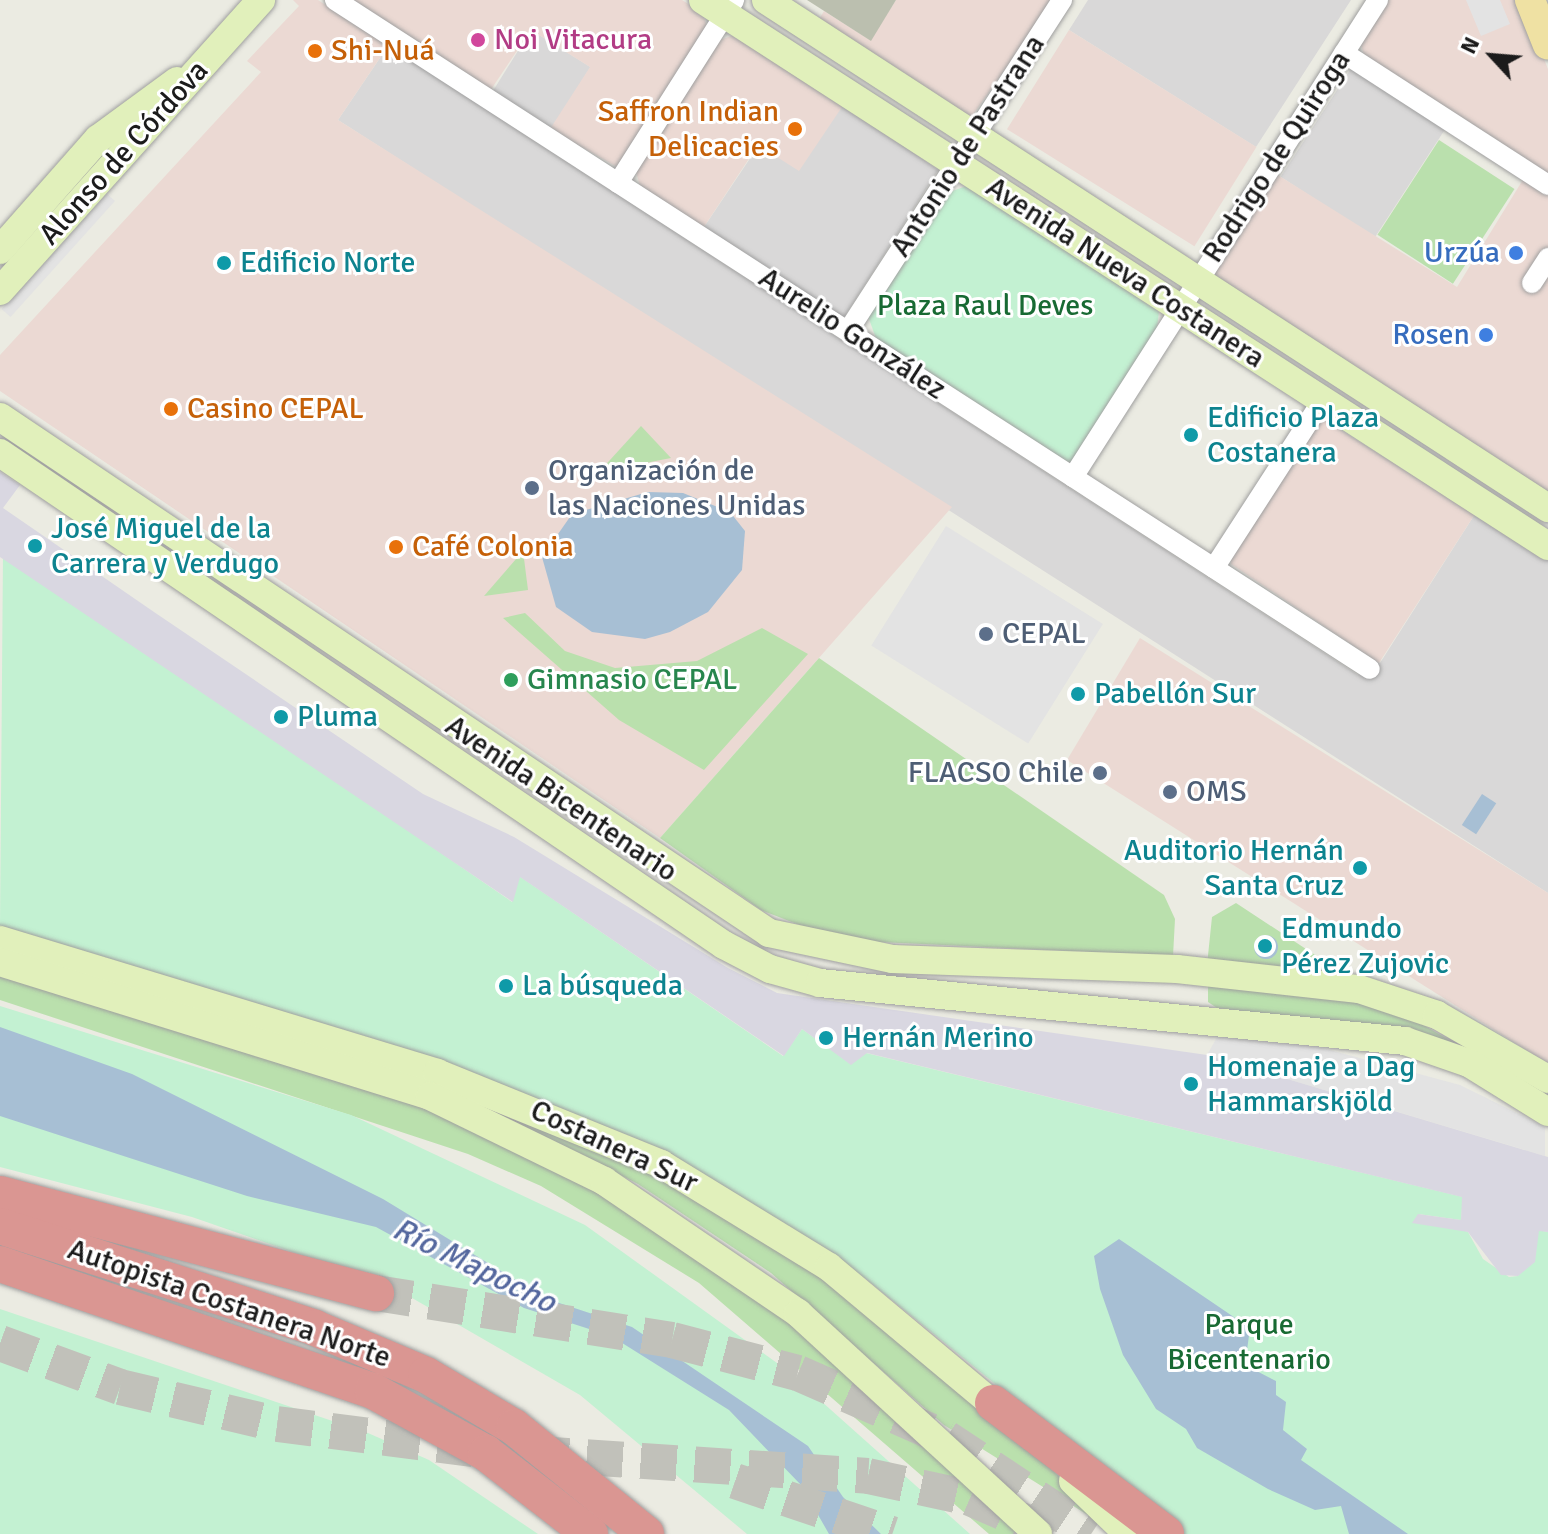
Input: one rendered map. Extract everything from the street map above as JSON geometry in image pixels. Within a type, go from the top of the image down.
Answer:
[{"type":"highway","points":[[0,1194],[376,1293]]},
{"type":"highway","name":"Autopista Costanera Norte","points":[[0,1226],[315,1328],[426,1375],[514,1427],[646,1534]]},
{"type":"highway","name":"Autopista Costanera Norte","points":[[0,1264],[373,1391],[486,1453],[590,1534]]},
{"type":"highway","points":[[993,1403],[1166,1534]]},
{"type":"main road","name":"Alonso de Córdova","points":[[0,291],[129,135],[261,0]]},
{"type":"main road","name":"Avenida Nueva Costanera","points":[[766,0],[1548,508]]},
{"type":"main road","points":[[1530,0],[1548,45]]},
{"type":"main road","name":"Avenida Nueva Costanera","points":[[721,5],[956,164],[1548,546]]},
{"type":"main road","name":"Alonso de Córdova","points":[[0,250],[98,139],[129,135]]},
{"type":"main road","name":"Avenida Bicentenario","points":[[0,417],[769,933],[892,959],[1196,970],[1382,995],[1437,1015],[1548,1079]]},
{"type":"main road","name":"Avenida Bicentenario","points":[[0,453],[724,945],[770,969],[820,983],[1405,1041],[1469,1063],[1548,1112]]},
{"type":"main road","points":[[1513,523],[1520,489]]},
{"type":"main road","name":"Costanera Sur","points":[[0,940],[437,1073],[661,1164],[829,1267],[993,1403],[1128,1534]]},
{"type":"main road","name":"Costanera Sur","points":[[0,962],[430,1096],[552,1152],[699,1241],[798,1313],[1038,1534]]},
{"type":"main road","name":"Costanera Sur","points":[[699,1241],[1011,1534]]},
{"type":"street","name":"Aurelio González","points":[[335,0],[1370,669]]},
{"type":"street","name":"Antonio de Pastrana","points":[[848,331],[1062,0]]},
{"type":"street","name":"Rodrigo de Quiroga","points":[[1073,477],[1378,0]]},
{"type":"street","points":[[618,183],[721,5]]},
{"type":"street","points":[[1344,53],[1548,185]]},
{"type":"street","points":[[1532,283],[1548,258]]},
{"type":"street","points":[[1214,568],[1322,401]]},
{"type":"shaded area","points":[[293,0],[318,0],[388,46],[338,120],[952,507],[660,838],[0,391],[0,355],[261,72],[247,61],[299,6]]},
{"type":"shaded area","points":[[348,0],[682,0],[702,13],[707,26],[617,167],[550,129],[590,67],[531,30],[490,91]]},
{"type":"shaded area","points":[[807,0],[896,0],[871,41]]},
{"type":"shaded area","points":[[896,0],[1054,0],[970,119],[816,24],[824,11],[870,40]]},
{"type":"shaded area","points":[[1088,0],[1351,0],[1256,147],[1069,30]]},
{"type":"shaded area","points":[[1389,0],[1520,0],[1548,69],[1548,176],[1365,59],[1361,45]]},
{"type":"shaded area","points":[[1466,0],[1500,0],[1510,24],[1481,36]]},
{"type":"shaded area","points":[[531,30],[590,67],[552,129],[492,92]]},
{"type":"shaded area","points":[[1069,30],[1256,147],[1194,246],[1007,129]]},
{"type":"shaded area","points":[[734,35],[844,104],[799,171],[758,145],[702,230],[641,190],[636,172],[720,40]]},
{"type":"shaded area","points":[[388,46],[1358,675],[1370,657],[1380,663],[1475,514],[1548,561],[1548,893],[338,120]]},
{"type":"shaded area","points":[[1352,67],[1446,128],[1375,238],[1281,177]]},
{"type":"shaded area","points":[[844,104],[938,170],[843,319],[702,230],[759,145]]},
{"type":"shaded area","points":[[1273,172],[1457,287],[1524,178],[1548,193],[1548,497],[1214,281],[1215,263]]},
{"type":"shaded area","points":[[106,193],[115,201],[11,317],[2,309]]},
{"type":"shaded area","points":[[1326,421],[1475,514],[1379,663],[1231,564],[1231,553],[1316,424]]},
{"type":"shaded area","points":[[0,472],[20,485],[3,508],[154,612],[423,794],[514,837],[728,968],[777,993],[1207,1055],[1548,1157],[1548,1232],[1539,1231],[1535,1262],[1518,1276],[1501,1275],[1468,1232],[1412,1223],[1418,1214],[1461,1220],[1462,1197],[867,1053],[851,1065],[802,1029],[784,1056],[520,877],[513,902],[0,557]]},
{"type":"shaded area","name":"CEPAL","points":[[946,526],[1103,624],[1028,744],[871,646]]},
{"type":"shaded area","points":[[1140,638],[1548,893],[1548,1064],[1067,760]]},
{"type":"shaded area","points":[[1220,1032],[1315,1046],[1460,1085],[1545,1127],[1545,1156],[1207,1055]]},
{"type":"green space","points":[[1439,140],[1514,189],[1453,284],[1377,235]]},
{"type":"green space","name":"Plaza Raul Deves","points":[[969,185],[1159,312],[1157,328],[1074,463],[1062,465],[878,344],[868,316],[947,193]]},
{"type":"green space","points":[[641,426],[671,458],[599,472]]},
{"type":"green space","points":[[523,551],[528,590],[484,596]]},
{"type":"green space","name":"Parque Bicentenario","points":[[3,552],[512,902],[519,876],[783,1056],[802,1029],[851,1064],[866,1053],[1463,1197],[1461,1220],[1418,1214],[1468,1232],[1483,1259],[1509,1277],[1518,1276],[1538,1230],[1548,1232],[1548,1534],[1180,1534],[866,1279],[618,1133],[501,1084],[0,926]]},
{"type":"green space","points":[[525,613],[565,651],[615,668],[697,661],[762,628],[808,654],[704,770],[619,720],[503,618]]},
{"type":"green space","points":[[819,658],[1164,895],[1175,919],[1173,956],[879,942],[815,931],[761,910],[660,838]]},
{"type":"green space","points":[[1236,903],[1352,978],[1207,965],[1212,917]]},
{"type":"green space","points":[[0,969],[516,1139],[748,1280],[1028,1534],[989,1534],[699,1283],[541,1186],[468,1154],[0,1000]]},
{"type":"green space","points":[[1208,986],[1362,1002],[1406,1015],[1520,1081],[1399,1029],[1217,1008],[1208,1002]]},
{"type":"green space","points":[[0,1006],[351,1115],[585,1225],[784,1368],[970,1534],[747,1534],[580,1395],[393,1287],[192,1217],[0,1167]]},
{"type":"green space","points":[[492,1110],[619,1156],[833,1280],[990,1409],[1118,1534],[944,1425],[771,1273],[638,1184]]},
{"type":"green space","points":[[0,1309],[368,1433],[429,1460],[538,1534],[0,1534]]},
{"type":"water","points":[[648,492],[683,493],[730,512],[745,531],[742,570],[708,612],[670,632],[645,639],[592,632],[556,607],[542,557],[572,514]]},
{"type":"water","points":[[1482,794],[1496,803],[1476,834],[1462,825]]},
{"type":"water","points":[[1266,935],[1275,938],[1278,947],[1275,956],[1266,959],[1257,956],[1254,947],[1257,938]]},
{"type":"water","name":"Río Mapocho","points":[[0,1027],[132,1074],[383,1199],[547,1299],[632,1327],[808,1446],[843,1497],[881,1534],[829,1534],[801,1485],[729,1410],[611,1336],[524,1308],[376,1227],[247,1196],[0,1116]]},
{"type":"water","points":[[1119,1239],[1250,1328],[1245,1365],[1276,1381],[1276,1395],[1286,1402],[1283,1430],[1307,1449],[1301,1460],[1408,1534],[1349,1534],[1341,1506],[1315,1510],[1268,1489],[1197,1448],[1186,1429],[1156,1409],[1123,1355],[1100,1289],[1094,1256]]},
{"type":"tunnel","points":[[376,1293],[672,1340],[798,1373],[946,1438],[1091,1534]]},
{"type":"tunnel","points":[[0,1343],[120,1387],[277,1424],[479,1450],[868,1476],[970,1498],[1053,1534]]},
{"type":"tunnel","points":[[735,1481],[892,1534]]},
{"type":"place","name":"Noi Vitacura","points":[[478,40]]},
{"type":"place","name":"Shi-Nuá","points":[[315,51]]},
{"type":"place","name":"Saffron Indian Delicacies","points":[[795,129]]},
{"type":"place","name":"Urzúa","points":[[1516,253]]},
{"type":"place","name":"Edificio Norte","points":[[224,263]]},
{"type":"place","name":"Rosen","points":[[1486,335]]},
{"type":"place","name":"Casino CEPAL","points":[[171,409]]},
{"type":"place","name":"Edificio Plaza Costanera","points":[[1191,435]]},
{"type":"place","name":"Organización de las Naciones Unidas","points":[[532,488]]},
{"type":"place","name":"José Miguel de la Carrera y Verdugo","points":[[35,546]]},
{"type":"place","name":"Café Colonia","points":[[396,547]]},
{"type":"place","name":"CEPAL","points":[[986,634]]},
{"type":"place","name":"Gimnasio CEPAL","points":[[511,680]]},
{"type":"place","name":"Pabellón Sur","points":[[1078,694]]},
{"type":"place","name":"Pluma","points":[[281,717]]},
{"type":"place","name":"FLACSO Chile","points":[[1100,773]]},
{"type":"place","name":"OMS","points":[[1170,792]]},
{"type":"place","name":"Auditorio Hernán Santa Cruz","points":[[1360,868]]},
{"type":"place","name":"Edmundo Pérez Zujovic","points":[[1265,946]]},
{"type":"place","name":"La búsqueda","points":[[506,986]]},
{"type":"place","name":"Hernán Merino","points":[[826,1038]]},
{"type":"place","name":"Homenaje a Dag Hammarskjöld","points":[[1191,1084]]}]
